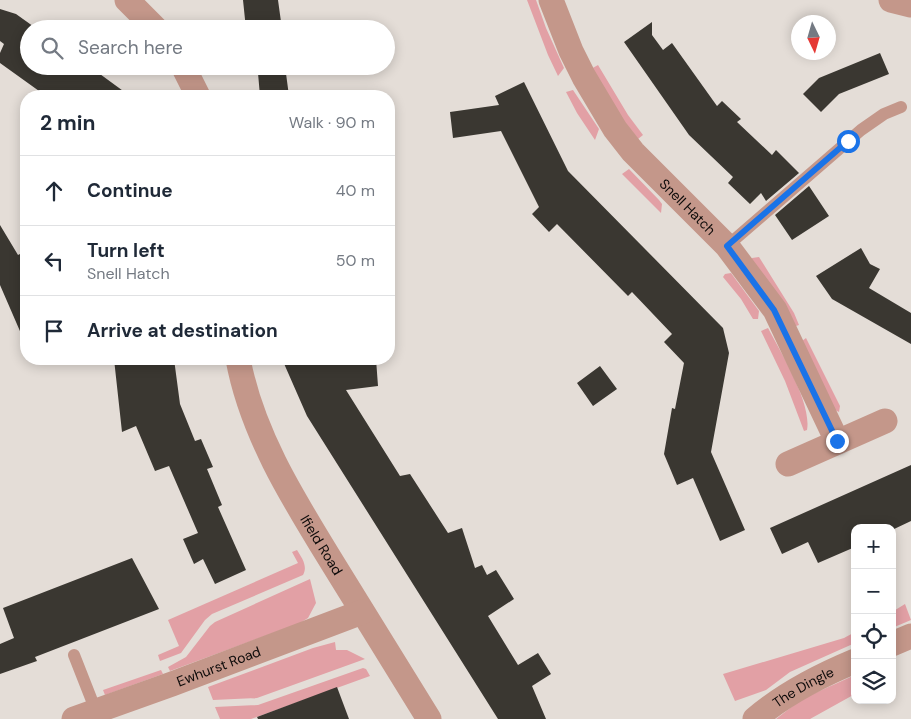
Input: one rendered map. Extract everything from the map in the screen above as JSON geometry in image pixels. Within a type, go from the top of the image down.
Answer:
[{"type":"street","name":"Snell Hatch","points":[[551,0],[571,51],[615,129],[653,173],[727,246],[774,310],[837,441]]},
{"type":"street","points":[[891,0],[911,5]]},
{"type":"street","points":[[136,2],[149,20]]},
{"type":"street","points":[[188,75],[195,90]]},
{"type":"street","name":"Ifield Road","points":[[239,365],[254,417],[269,453],[307,524],[428,719]]},
{"type":"street","points":[[788,464],[885,421]]},
{"type":"street","name":"Ewhurst Road","points":[[85,715],[362,612]]},
{"type":"street","points":[[896,642],[911,636]]},
{"type":"street","name":"The Dingle","points":[[755,719],[770,706],[802,686],[851,662]]},
{"type":"lane","points":[[727,246],[861,130],[884,114],[901,108]]},
{"type":"lane","points":[[74,655],[85,715]]},
{"type":"shaded area","points":[[527,0],[536,0],[564,68],[558,76],[548,55]]},
{"type":"shaded area","points":[[598,65],[628,115],[643,135],[638,139],[623,120],[591,69]]},
{"type":"shaded area","points":[[573,90],[599,129],[595,140],[566,92]]},
{"type":"shaded area","points":[[629,169],[662,204],[661,213],[622,174]]},
{"type":"shaded area","points":[[759,257],[794,313],[799,325],[796,326],[751,262],[752,258]]},
{"type":"shaded area","points":[[731,273],[759,311],[758,319],[753,319],[741,299],[723,277],[725,274]]},
{"type":"shaded area","points":[[768,328],[800,392],[805,406],[807,430],[804,431],[785,381],[761,331]]},
{"type":"shaded area","points":[[806,338],[840,406],[839,412],[835,410],[802,341]]},
{"type":"shaded area","points":[[297,550],[305,565],[303,575],[212,614],[205,620],[181,653],[160,661],[158,655],[179,646],[168,620],[298,563],[292,552]]},
{"type":"shaded area","points":[[310,579],[316,603],[308,618],[300,623],[170,671],[168,667],[186,657],[215,622]]},
{"type":"shaded area","points":[[905,604],[911,620],[896,626],[896,610]]},
{"type":"shaded area","points":[[851,634],[851,645],[790,672],[766,690],[735,701],[723,674],[844,638]]},
{"type":"shaded area","points":[[335,642],[336,650],[347,650],[365,659],[257,698],[213,700],[208,687],[313,648]]},
{"type":"shaded area","points":[[363,668],[366,669],[370,676],[251,719],[220,719],[215,707],[258,705]]},
{"type":"shaded area","points":[[161,670],[163,674],[105,695],[103,690]]},
{"type":"shaded area","points":[[851,677],[851,696],[810,719],[776,719],[802,699]]},
{"type":"building","points":[[243,0],[278,0],[281,20],[245,20]]},
{"type":"building","points":[[0,9],[16,14],[24,20],[20,20],[20,75],[101,75],[122,90],[38,90],[0,63],[0,53],[4,44],[0,41]]},
{"type":"building","points":[[652,22],[652,35],[663,50],[672,43],[717,106],[722,101],[741,119],[737,122],[772,155],[776,150],[799,173],[766,201],[761,193],[750,204],[728,183],[733,177],[689,135],[624,42]]},
{"type":"building","points":[[880,53],[889,74],[839,94],[821,112],[803,94],[819,78]]},
{"type":"building","points":[[258,75],[286,75],[288,90],[259,90]]},
{"type":"building","points":[[524,82],[568,171],[723,328],[729,353],[711,452],[745,530],[720,541],[693,478],[677,485],[664,454],[672,408],[675,409],[684,363],[664,342],[672,334],[632,292],[628,296],[557,224],[549,232],[532,214],[539,207],[501,131],[453,138],[450,112],[499,105],[495,96]]},
{"type":"building","points":[[809,186],[829,216],[792,240],[775,215]]},
{"type":"building","points":[[0,225],[18,255],[20,254],[20,331],[0,285]]},
{"type":"building","points":[[861,248],[870,264],[880,269],[869,288],[911,313],[911,344],[832,299],[816,276]]},
{"type":"building","points":[[115,365],[175,365],[180,404],[195,441],[201,439],[213,467],[207,469],[222,505],[218,507],[246,570],[215,584],[203,559],[194,564],[183,539],[198,533],[169,466],[155,471],[136,426],[122,432]]},
{"type":"building","points":[[285,365],[376,365],[378,386],[346,390],[400,476],[410,474],[448,533],[462,528],[475,568],[482,565],[487,575],[496,570],[514,599],[488,616],[518,665],[538,653],[551,674],[532,686],[546,719],[498,719],[307,416]]},
{"type":"building","points":[[600,366],[617,389],[593,406],[577,383]]},
{"type":"building","points":[[911,465],[911,521],[896,528],[896,524],[851,524],[851,549],[818,563],[808,542],[782,554],[770,528]]},
{"type":"building","points":[[132,558],[159,609],[35,657],[37,661],[0,674],[0,644],[14,638],[3,608]]},
{"type":"building","points":[[337,687],[349,719],[258,719],[257,717]]},
{"type":"route","points":[[837,441],[774,310],[727,246],[848,141]]}]
